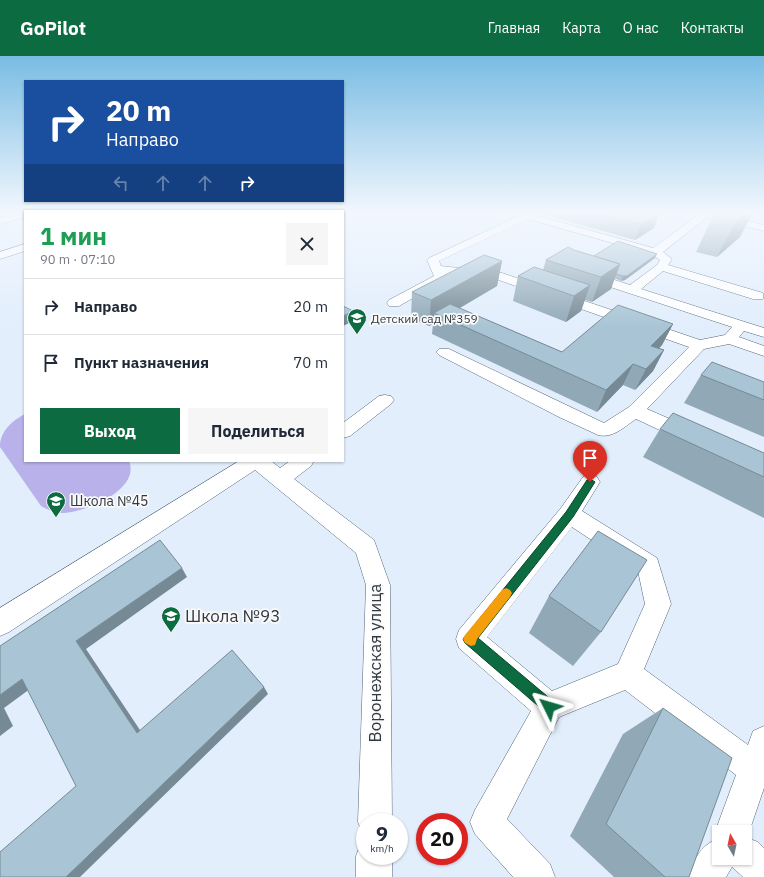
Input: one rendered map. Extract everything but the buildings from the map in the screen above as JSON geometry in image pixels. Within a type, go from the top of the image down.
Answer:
[{"type":"street","points":[[0,256],[16,250]]},
{"type":"street","points":[[394,303],[441,277],[436,269],[434,260],[454,250]]},
{"type":"street","points":[[632,290],[661,267],[666,259],[655,252],[649,250]]},
{"type":"street","points":[[661,267],[758,296]]},
{"type":"street","points":[[436,269],[498,276],[699,346],[730,339],[764,351]]},
{"type":"street","points":[[578,272],[764,333]]},
{"type":"street","points":[[517,283],[530,274]]},
{"type":"street","points":[[730,339],[741,325]]},
{"type":"street","points":[[444,352],[565,413],[605,431],[635,411],[699,346]]},
{"type":"street","points":[[344,431],[385,400]]},
{"type":"street","points":[[635,411],[707,444]]},
{"type":"street","points":[[0,624],[252,462]]},
{"type":"street","name":"Воронежская улица","points":[[258,462],[366,547],[378,585],[374,813]]},
{"type":"street","points":[[280,479],[303,462]]},
{"type":"street","points":[[549,707],[469,639],[569,514],[590,482]]},
{"type":"street","points":[[537,877],[487,822],[549,707],[628,674],[658,604],[649,565],[569,514]]},
{"type":"street","points":[[628,674],[759,756],[734,825]]},
{"type":"street","points":[[752,861],[764,871]]},
{"type":"street","points":[[374,865],[374,877]]},
{"type":"street","points":[[705,877],[713,865]]},
{"type":"shaded area","points":[[24,415],[24,462],[129,462],[131,472],[127,481],[109,498],[85,509],[61,513],[41,506],[0,447],[4,431]]},
{"type":"slow traffic","points":[[471,640],[469,639],[506,593]]},
{"type":"place","name":"Детский сад №359","points":[[357,335]]},
{"type":"place","name":"Школа №45","points":[[56,518]]},
{"type":"place","name":"Школа №93","points":[[171,633]]},
{"type":"route","points":[[549,707],[469,639],[569,514],[590,482]]}]
